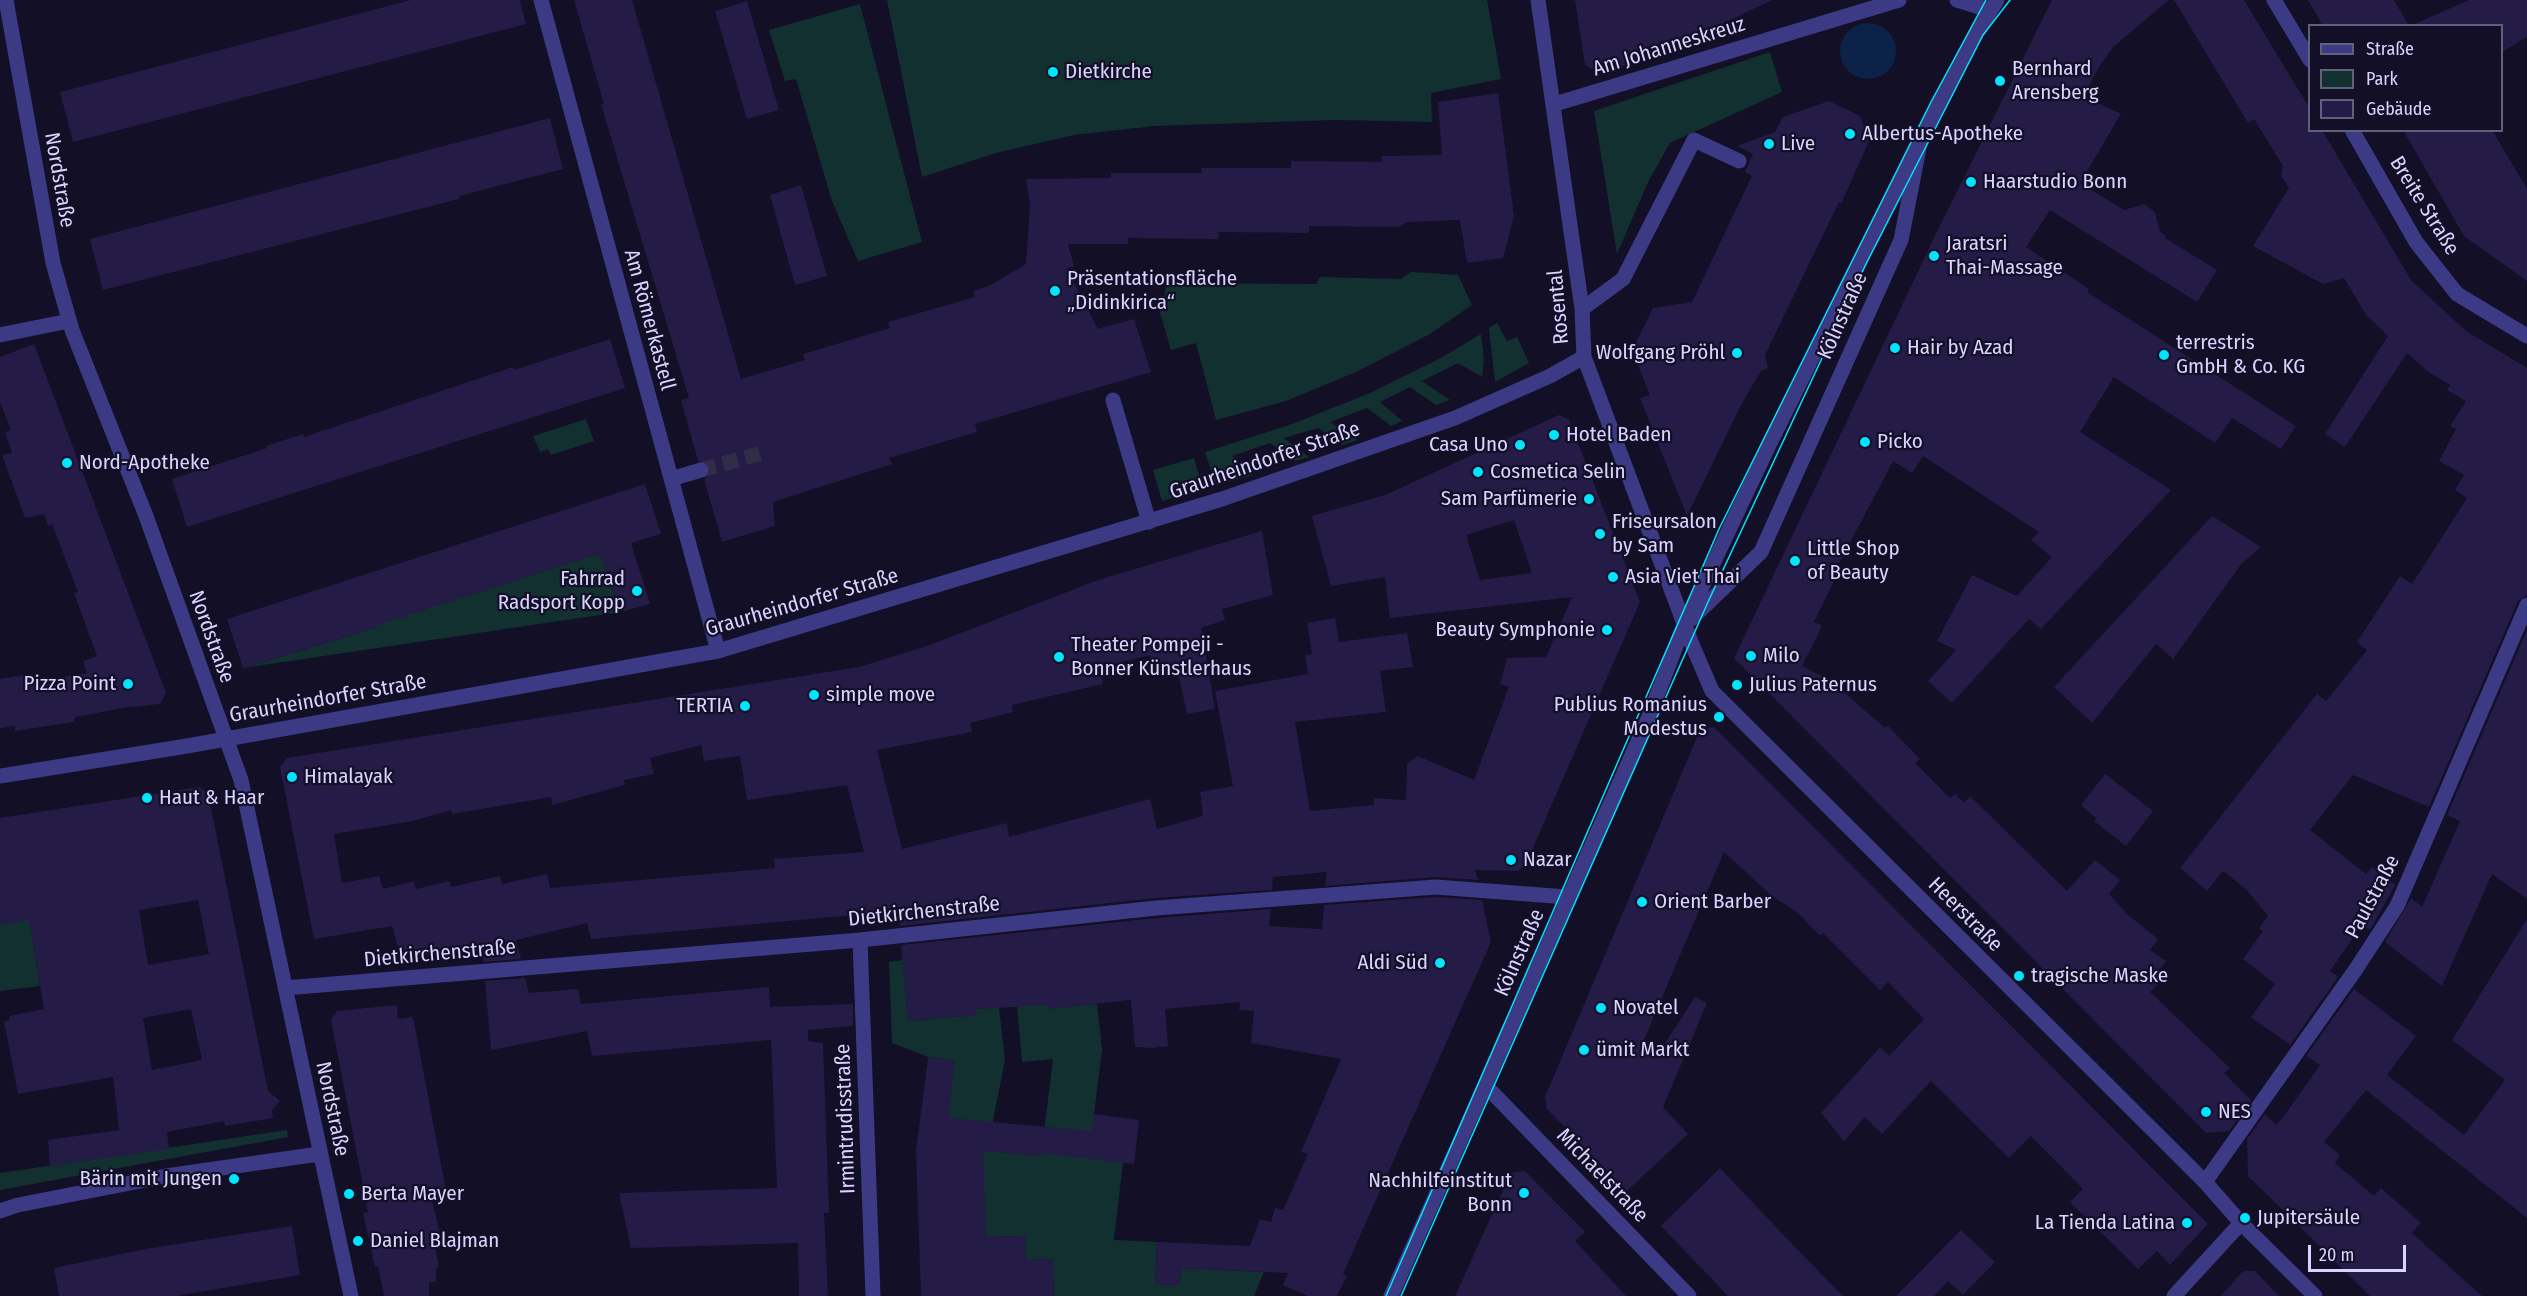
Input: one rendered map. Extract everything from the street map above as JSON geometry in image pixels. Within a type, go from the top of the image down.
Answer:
[{"type":"street","name":"Nordstraße","points":[[6,0],[52,263],[69,321],[146,516],[241,780],[351,1296]]},
{"type":"street","name":"Am Römerkastell","points":[[542,0],[718,651]]},
{"type":"street","name":"Rosental","points":[[1538,0],[1555,104],[1582,309],[1584,357],[1684,625]]},
{"type":"street","name":"Am Johanneskreuz","points":[[1555,104],[1899,0]]},
{"type":"street","points":[[1957,0],[1993,5]]},
{"type":"street","points":[[2274,0],[2308,57]]},
{"type":"street","name":"Kölnstraße","points":[[1391,1296],[1650,712],[1684,625],[1761,552],[1901,240],[1921,138],[1993,5]]},
{"type":"street","name":"Breite Straße","points":[[2353,132],[2416,242],[2457,294],[2527,336]]},
{"type":"street","points":[[1684,625],[1769,445],[1921,138]]},
{"type":"street","points":[[1582,309],[1623,279],[1694,140],[1739,161]]},
{"type":"street","points":[[0,335],[69,321]]},
{"type":"street","name":"Graurheindorfer Straße","points":[[0,776],[187,746],[718,651],[1149,522],[1455,418],[1550,376],[1584,357]]},
{"type":"street","points":[[1113,400],[1149,522]]},
{"type":"street","points":[[670,479],[701,470]]},
{"type":"street","name":"Paulstraße","points":[[2205,1182],[2356,969],[2397,906],[2527,604]]},
{"type":"street","name":"Heerstraße","points":[[1684,625],[1712,691],[2205,1182],[2241,1223],[2314,1296]]},
{"type":"street","name":"Dietkirchenstraße","points":[[285,988],[860,940],[1156,908],[1436,887],[1567,897]]},
{"type":"street","name":"Irmintrudisstraße","points":[[860,940],[873,1296]]},
{"type":"street","name":"Michaelstraße","points":[[1485,1085],[1689,1296]]},
{"type":"street","points":[[0,1211],[18,1205],[166,1176],[320,1154]]},
{"type":"street","points":[[2174,1296],[2241,1223]]},
{"type":"green space","points":[[887,0],[1487,0],[1501,79],[1431,93],[1432,122],[1335,120],[1154,126],[1074,135],[996,153],[922,177]]},
{"type":"green space","points":[[860,4],[922,242],[858,261],[832,201],[796,79],[785,81],[769,30]]},
{"type":"green space","points":[[1770,52],[1782,92],[1670,143],[1648,182],[1617,254],[1594,111]]},
{"type":"green space","points":[[1411,272],[1458,275],[1472,305],[1430,334],[1356,372],[1286,401],[1216,420],[1196,343],[1171,350],[1156,299],[1165,296],[1166,283],[1316,284],[1320,277],[1401,279]]},
{"type":"green space","points":[[1497,323],[1507,341],[1517,337],[1529,363],[1495,382],[1489,328]]},
{"type":"green space","points":[[1481,334],[1484,360],[1482,377],[1458,363],[1422,381],[1450,400],[1436,405],[1410,387],[1380,402],[1402,421],[1391,426],[1367,408],[1330,422],[1357,440],[1343,445],[1318,428],[1284,438],[1309,457],[1295,461],[1270,443],[1232,456],[1253,475],[1216,485],[1205,452],[1292,424],[1370,393],[1441,358]]},
{"type":"green space","points":[[586,419],[594,441],[551,455],[548,449],[540,452],[533,436]]},
{"type":"green space","points":[[1194,458],[1203,489],[1162,501],[1153,470]]},
{"type":"green space","points":[[600,553],[620,612],[243,668],[375,628],[374,626],[379,624]]},
{"type":"green space","points":[[20,863],[40,986],[0,991],[0,925]]},
{"type":"green space","points":[[903,960],[908,1021],[976,1015],[976,1009],[999,1007],[1005,1060],[987,1151],[1041,1156],[1053,1059],[1022,1062],[1017,1006],[1048,1002],[1048,1008],[1097,1004],[1102,1049],[1094,1114],[1123,1162],[1114,1240],[1157,1242],[1155,1284],[1180,1285],[1181,1268],[1264,1272],[1254,1296],[1054,1296],[1052,1259],[1026,1260],[1025,1236],[986,1237],[944,1147],[954,1061],[928,1057],[892,1043],[889,962]]},
{"type":"green space","points":[[287,1130],[288,1137],[0,1190],[0,1173]]},
{"type":"water","points":[[1868,23],[1879,25],[1888,31],[1894,40],[1896,51],[1894,62],[1888,71],[1879,77],[1868,79],[1857,77],[1848,71],[1842,62],[1840,51],[1842,40],[1848,31],[1857,25]]},
{"type":"building","points":[[411,0],[520,0],[526,24],[73,142],[60,92]]},
{"type":"building","points":[[574,0],[632,0],[741,379],[805,360],[803,354],[890,328],[888,322],[975,297],[973,291],[989,286],[1026,264],[1030,205],[1026,179],[1111,178],[1111,173],[1202,173],[1201,168],[1291,168],[1291,161],[1382,162],[1382,156],[1442,155],[1438,102],[1498,93],[1514,216],[1503,258],[1467,263],[1460,220],[1407,222],[1398,227],[1309,226],[1309,233],[1219,232],[1218,239],[1128,238],[1128,244],[1068,244],[1074,266],[1067,269],[1098,329],[1134,319],[1151,372],[975,424],[977,432],[889,458],[892,464],[773,502],[775,526],[722,542],[704,479],[708,476],[710,468],[707,463],[698,461],[681,400],[689,398],[601,104],[604,104]]},
{"type":"building","points":[[1575,0],[1772,0],[1643,62],[1596,71],[1585,65]]},
{"type":"building","points":[[2052,0],[2169,0],[2113,47],[2099,67],[2084,96],[2121,114],[2080,183],[2124,210],[2144,204],[2155,212],[2160,232],[2166,236],[2165,238],[2217,270],[2197,302],[2050,210],[2026,247],[2089,289],[2087,292],[2296,426],[2281,449],[2232,418],[2215,443],[2114,377],[2080,432],[2171,490],[2041,629],[2029,619],[1952,703],[1928,681],[1956,650],[1937,641],[1972,575],[2017,596],[2052,557],[2031,540],[2039,532],[1923,456],[1912,473],[1893,461],[1832,577],[1835,579],[1814,622],[1822,626],[1802,666],[1830,680],[1885,728],[1888,726],[1920,759],[1915,763],[1950,798],[1955,794],[1964,803],[1970,796],[2067,891],[2095,860],[2120,880],[2109,894],[2128,915],[2158,939],[2150,950],[2166,961],[2157,973],[2163,980],[2150,992],[2230,1068],[2224,1073],[2251,1100],[2229,1131],[2206,1133],[1734,658],[1934,238]]},
{"type":"building","points":[[2174,0],[2244,0],[2308,106],[2308,132],[2323,132],[2411,280],[2466,331],[2527,368],[2527,595],[2518,601],[2429,807],[2353,775],[2310,830],[2366,874],[2372,867],[2395,885],[2370,930],[2362,925],[2330,971],[2338,977],[2290,1045],[2251,1017],[2275,984],[2243,959],[2263,931],[2259,928],[2268,916],[2246,889],[2223,871],[2207,891],[2180,868],[2317,694],[2326,701],[2367,650],[2357,642],[2400,576],[2412,584],[2467,498],[2455,490],[2464,475],[2439,461],[2456,429],[2450,426],[2466,401],[2447,390],[2450,385],[2427,371],[2407,353],[2345,447],[2325,434],[2388,336],[2366,315],[2344,278],[2323,284],[2253,246],[2289,188],[2281,176],[2283,166],[2254,119],[2248,123]]},
{"type":"building","points":[[2308,0],[2394,0],[2408,24],[2322,24]]},
{"type":"building","points":[[2469,0],[2527,0],[2527,37],[2503,51],[2503,24],[2415,24]]},
{"type":"building","points":[[747,1],[779,110],[747,119],[715,11]]},
{"type":"building","points":[[1829,101],[1860,116],[1869,141],[1841,204],[1839,202],[1765,355],[1768,368],[1761,371],[1742,403],[1687,516],[1640,398],[1650,395],[1636,360],[1629,356],[1653,308],[1692,302],[1752,176],[1745,172],[1753,154],[1737,146],[1775,132],[1783,117]]},
{"type":"building","points":[[550,118],[563,169],[459,196],[459,199],[103,290],[90,239]]},
{"type":"building","points":[[2404,132],[2493,132],[2527,189],[2527,281],[2464,236]]},
{"type":"building","points":[[801,185],[827,276],[795,285],[770,195]]},
{"type":"building","points":[[610,339],[625,388],[187,527],[172,479],[303,434],[304,437],[513,367],[514,370]]},
{"type":"building","points":[[34,344],[166,693],[160,704],[122,708],[76,717],[73,722],[15,731],[15,726],[0,728],[0,679],[30,674],[31,682],[87,673],[83,661],[97,656],[74,593],[78,592],[52,524],[48,526],[44,514],[25,518],[2,455],[12,453],[5,432],[11,430],[0,402],[0,357]]},
{"type":"building","points":[[1559,415],[1569,420],[1640,602],[1525,866],[1518,871],[1475,870],[1478,880],[1435,877],[1325,886],[1327,872],[1273,877],[1272,890],[1155,898],[900,926],[898,911],[591,939],[587,923],[516,940],[521,959],[483,962],[482,950],[401,957],[392,926],[314,939],[280,767],[287,758],[859,667],[927,646],[1098,580],[1262,531],[1273,595],[1222,609],[1225,620],[1201,628],[1215,709],[1187,714],[1177,668],[1155,674],[1150,655],[1099,668],[1103,684],[1012,705],[1013,712],[970,723],[972,732],[877,750],[902,849],[1007,823],[1009,837],[1150,799],[1157,829],[1203,816],[1200,792],[1233,786],[1215,691],[1308,674],[1305,655],[1312,654],[1307,623],[1335,618],[1339,642],[1407,633],[1413,667],[1380,671],[1386,712],[1295,722],[1310,811],[1374,805],[1374,798],[1406,800],[1407,764],[1418,756],[1474,780],[1509,687],[1500,684],[1507,658],[1546,657],[1572,597],[1390,618],[1385,577],[1331,586],[1312,516],[1385,495]],"holes":[[[1514,520],[1532,573],[1480,580],[1466,535]],[[701,745],[704,761],[740,756],[747,800],[847,785],[864,852],[774,859],[775,868],[550,888],[547,874],[502,884],[500,876],[451,887],[450,881],[416,889],[414,881],[383,889],[379,876],[342,883],[334,834],[413,821],[451,810],[452,814],[551,797],[552,805],[625,785],[624,780],[654,774],[650,758]]]},
{"type":"building","points":[[645,484],[661,534],[631,543],[650,604],[620,612],[600,553],[374,626],[375,628],[243,668],[227,619]]},
{"type":"building","points":[[2212,516],[2261,547],[2242,563],[2173,659],[2156,644],[2092,723],[2054,687]]},
{"type":"building","points":[[2527,630],[2527,899],[2492,874],[2442,986],[2385,942],[2411,898],[2422,907],[2460,821],[2447,815]]},
{"type":"building","points":[[1714,727],[2208,1224],[2170,1265],[2157,1251],[2138,1269],[2070,1202],[2083,1189],[2031,1136],[2009,1158],[1931,1081],[1882,1134],[1865,1117],[1844,1141],[1821,1113],[1880,1047],[1889,1056],[1924,1019],[1888,982],[1880,990],[1823,933],[1820,936],[1797,912],[1772,896],[1724,852],[1643,1042],[1660,1051],[1695,997],[1707,1003],[1663,1107],[1688,1134],[1627,1191],[1547,1109],[1545,1097],[1700,730]]},
{"type":"building","points":[[2105,774],[2153,811],[2126,846],[2094,821],[2096,818],[2081,805]]},
{"type":"building","points":[[199,787],[208,793],[268,1091],[280,1101],[272,1110],[273,1118],[225,1126],[224,1121],[167,1132],[169,1149],[50,1166],[48,1140],[119,1130],[113,1077],[18,1094],[4,1021],[10,1020],[9,1016],[44,1009],[29,920],[0,925],[0,818]],"holes":[[[198,900],[209,954],[148,965],[139,910]],[[191,1009],[202,1060],[152,1070],[143,1018]]]},
{"type":"building","points":[[1436,897],[1482,900],[1491,942],[1343,1274],[1347,1276],[1337,1296],[1308,1296],[1283,1285],[1288,1273],[1181,1268],[1180,1285],[1155,1284],[1157,1242],[1250,1246],[1260,1219],[1271,1222],[1275,1208],[1283,1210],[1308,1154],[1301,1152],[1341,1059],[1251,1043],[1254,1011],[1239,1010],[1240,1002],[1165,1009],[1168,1046],[1151,1048],[1135,1047],[1131,1000],[1048,1009],[1048,1005],[976,1009],[976,1015],[908,1021],[901,945],[1157,918],[1271,909],[1269,926],[1322,929],[1324,905]]},
{"type":"building","points":[[2527,919],[2527,1218],[2366,1090],[2324,1142],[2340,1155],[2335,1163],[2374,1196],[2381,1188],[2421,1223],[2412,1233],[2482,1296],[2370,1296],[2248,1176],[2247,1139],[2265,1114],[2276,1125],[2284,1116],[2320,1065],[2306,1056],[2354,989],[2416,1036],[2387,1075],[2464,1135],[2505,1080],[2452,1040]]},
{"type":"building","points":[[525,978],[529,993],[578,989],[581,1004],[769,987],[770,1007],[853,1004],[853,1026],[808,1030],[808,1041],[823,1043],[829,1213],[824,1213],[828,1296],[799,1296],[798,1243],[631,1248],[619,1193],[777,1188],[771,1040],[592,1056],[587,1031],[491,1050],[485,981]]},
{"type":"building","points":[[397,1005],[398,1019],[413,1017],[447,1196],[432,1199],[443,1246],[435,1246],[439,1267],[436,1268],[436,1282],[429,1282],[429,1296],[384,1296],[363,1213],[368,1212],[331,1020],[337,1011]]},
{"type":"building","points":[[928,1057],[954,1061],[949,1118],[1092,1131],[1094,1114],[1139,1120],[1134,1164],[1042,1153],[1041,1156],[983,1151],[986,1237],[1025,1236],[1026,1260],[1053,1259],[1054,1296],[921,1296],[916,1151]]},
{"type":"building","points":[[1720,1168],[1843,1296],[1728,1296],[1661,1226]]},
{"type":"building","points":[[1525,1171],[1585,1232],[1575,1241],[1626,1296],[1455,1296],[1511,1173]]},
{"type":"building","points":[[292,1226],[300,1275],[176,1296],[59,1296],[54,1268],[145,1249]]},
{"type":"building","points":[[1961,1230],[1995,1262],[1963,1295],[1948,1281],[1934,1296],[1896,1296]]},
{"type":"building","points":[[2243,1271],[2255,1271],[2279,1296],[2221,1296]]},
{"type":"tunnel","points":[[701,470],[765,452]]},
{"type":"tram line","points":[[1386,1296],[1719,529],[1931,102],[1986,0]]},
{"type":"tram line","points":[[1401,1296],[1708,602],[1866,264],[1983,35],[2010,0]]},
{"type":"place","name":"Dietkirche","points":[[1053,72]]},
{"type":"place","name":"Bernhard Arensberg","points":[[2000,81]]},
{"type":"place","name":"Albertus-Apotheke","points":[[1850,134]]},
{"type":"place","name":"Live","points":[[1769,144]]},
{"type":"place","name":"Haarstudio Bonn","points":[[1971,182]]},
{"type":"place","name":"Jaratsri Thai-Massage","points":[[1934,256]]},
{"type":"place","name":"Präsentationsfläche „Didinkirica“","points":[[1055,291]]},
{"type":"place","name":"Hair by Azad","points":[[1895,348]]},
{"type":"place","name":"Wolfgang Pröhl","points":[[1737,353]]},
{"type":"place","name":"terrestris GmbH & Co. KG","points":[[2164,355]]},
{"type":"place","name":"Hotel Baden","points":[[1554,435]]},
{"type":"place","name":"Picko","points":[[1865,442]]},
{"type":"place","name":"Casa Uno","points":[[1520,445]]},
{"type":"place","name":"Nord-Apotheke","points":[[67,463]]},
{"type":"place","name":"Cosmetica Selin","points":[[1478,472]]},
{"type":"place","name":"Sam Parfümerie","points":[[1589,499]]},
{"type":"place","name":"Friseursalon by Sam","points":[[1600,534]]},
{"type":"place","name":"Little Shop of Beauty","points":[[1795,561]]},
{"type":"place","name":"Asia Viet Thai","points":[[1613,577]]},
{"type":"place","name":"Fahrrad Radsport Kopp","points":[[637,591]]},
{"type":"place","name":"Beauty Symphonie","points":[[1607,630]]},
{"type":"place","name":"Milo","points":[[1751,656]]},
{"type":"place","name":"Theater Pompeji - Bonner Künstlerhaus","points":[[1059,657]]},
{"type":"place","name":"Pizza Point","points":[[128,684]]},
{"type":"place","name":"Julius Paternus","points":[[1737,685]]},
{"type":"place","name":"simple move","points":[[814,695]]},
{"type":"place","name":"TERTIA","points":[[745,706]]},
{"type":"place","name":"Publius Romanius Modestus","points":[[1719,717]]},
{"type":"place","name":"Himalayak","points":[[292,777]]},
{"type":"place","name":"Haut & Haar","points":[[147,798]]},
{"type":"place","name":"Nazar","points":[[1511,860]]},
{"type":"place","name":"Orient Barber","points":[[1642,902]]},
{"type":"place","name":"Aldi Süd","points":[[1440,963]]},
{"type":"place","name":"tragische Maske","points":[[2019,976]]},
{"type":"place","name":"Novatel","points":[[1601,1008]]},
{"type":"place","name":"ümit Markt","points":[[1584,1050]]},
{"type":"place","name":"NES","points":[[2206,1112]]},
{"type":"place","name":"Bärin mit Jungen","points":[[234,1179]]},
{"type":"place","name":"Nachhilfeinstitut Bonn","points":[[1524,1193]]},
{"type":"place","name":"Berta Mayer","points":[[349,1194]]},
{"type":"place","name":"Jupitersäule","points":[[2245,1218]]},
{"type":"place","name":"La Tienda Latina","points":[[2187,1223]]},
{"type":"place","name":"Daniel Blajman","points":[[358,1241]]}]
